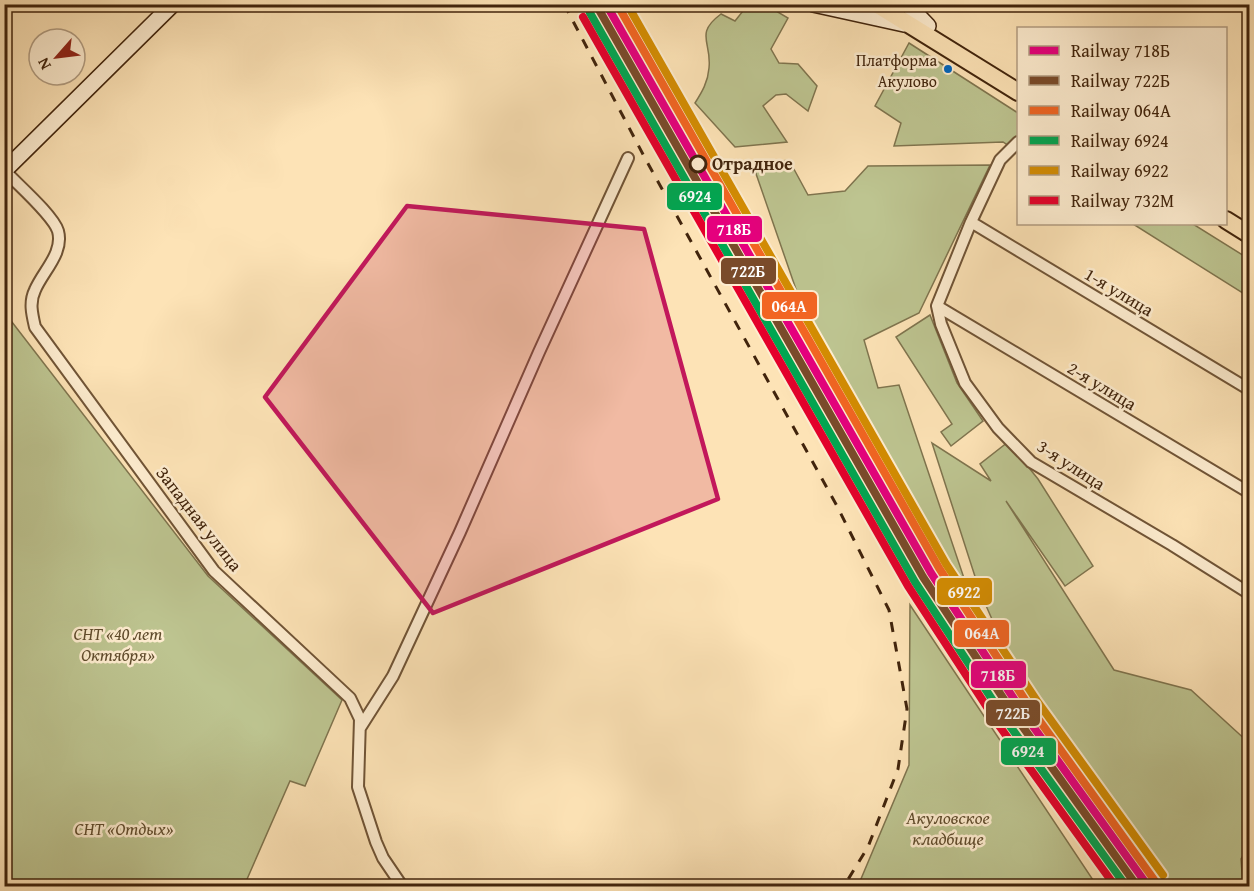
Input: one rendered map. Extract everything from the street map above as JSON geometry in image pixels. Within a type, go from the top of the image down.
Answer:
[{"type":"main road","points":[[876,4],[1017,80]]},
{"type":"main road","points":[[895,4],[920,26],[1017,91]]},
{"type":"main road","points":[[1227,208],[1250,222]]},
{"type":"main road","points":[[1227,221],[1250,235]]},
{"type":"street","points":[[4,171],[173,4]]},
{"type":"street","points":[[813,4],[920,26]]},
{"type":"street","points":[[907,4],[920,26]]},
{"type":"street","points":[[937,306],[971,222],[1000,160],[1017,142]]},
{"type":"street","points":[[360,728],[393,676],[628,158]]},
{"type":"street","name":"Западная улица","points":[[4,171],[49,216],[58,230],[59,249],[34,291],[31,308],[35,327],[214,571],[350,698],[360,719],[358,787],[383,858],[402,886]]},
{"type":"street","name":"1-я улица","points":[[971,222],[1250,390]]},
{"type":"street","name":"2-я улица","points":[[937,306],[1250,493]]},
{"type":"street","name":"3-я улица","points":[[937,306],[941,324],[965,383],[998,428],[1031,462],[1250,594]]},
{"type":"highlighted area","points":[[407,206],[644,229],[718,499],[433,613],[265,397]]},
{"type":"green space","points":[[745,5],[766,5],[788,18],[771,49],[779,63],[798,64],[817,86],[808,111],[786,94],[776,95],[763,106],[787,142],[735,147],[695,103],[704,87],[708,73],[706,33],[708,27],[721,14],[735,21]]},
{"type":"green space","points":[[909,43],[1017,112],[1017,151],[1003,142],[894,146],[901,123],[875,106]]},
{"type":"green space","points":[[789,160],[808,195],[845,191],[868,166],[990,165],[919,313],[864,340],[878,388],[899,385],[970,596],[957,601],[817,350],[753,165]]},
{"type":"green space","points":[[1135,225],[1195,225],[1249,259],[1249,297]]},
{"type":"green space","name":"СНТ «40 лет Октября»","points":[[5,313],[208,576],[342,700],[305,786],[290,781],[244,886],[5,886]]},
{"type":"green space","points":[[930,315],[957,383],[983,421],[951,446],[941,432],[952,424],[896,337]]},
{"type":"green space","points":[[1008,442],[1038,479],[1093,566],[1065,586],[1006,501],[1114,670],[1191,690],[1249,743],[1250,844],[1241,859],[1243,886],[1166,886],[1010,660],[980,592],[932,443],[991,481],[980,464]]},
{"type":"green space","name":"Акуловское кладбище","points":[[910,605],[1097,886],[858,886],[909,765]]},
{"type":"railway","points":[[564,4],[646,160],[837,506],[889,610],[907,709],[898,769],[868,847],[844,886]]},
{"type":"rail line","name":"718Б","points":[[606,4],[931,573],[1022,711],[1148,886]]},
{"type":"rail line","name":"064А","points":[[617,4],[939,568],[1029,706],[1155,881]]},
{"type":"rail line","name":"6922","points":[[627,4],[946,564],[1037,701],[1163,875]]},
{"type":"rail line","name":"722Б","points":[[598,8],[923,577],[1015,716],[1137,886]]},
{"type":"rail line","name":"6924","points":[[590,13],[915,582],[1007,722],[1126,886]]},
{"type":"rail line","name":"732М","points":[[583,17],[908,586],[1000,727],[1115,886]]},
{"type":"place","name":"Платформа Акулово","points":[[948,69]]},
{"type":"place","name":"Отрадное","points":[[698,164]]},
{"type":"park label","name":"СНТ «Отдых»","points":[[124,829]]}]
